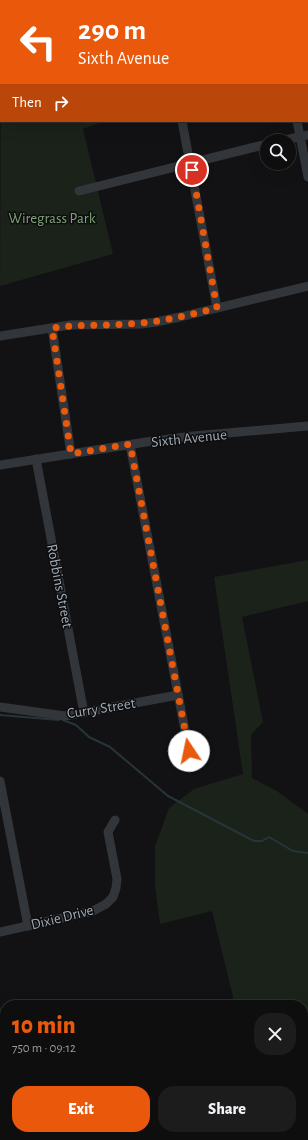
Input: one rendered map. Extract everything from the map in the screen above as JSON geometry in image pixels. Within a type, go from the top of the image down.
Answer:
[{"type":"street","points":[[182,122],[217,308]]},
{"type":"street","points":[[297,122],[304,136],[308,177]]},
{"type":"street","points":[[79,191],[260,146]]},
{"type":"street","points":[[0,336],[70,326],[141,324],[169,320],[308,286]]},
{"type":"street","points":[[52,328],[71,454]]},
{"type":"street","name":"Sixth Avenue","points":[[0,465],[130,444],[193,436],[308,426]]},
{"type":"street","points":[[130,444],[189,751]]},
{"type":"street","name":"Robbins Street","points":[[36,460],[84,713]]},
{"type":"street","name":"Curry Street","points":[[0,708],[65,716],[178,695]]},
{"type":"street","points":[[0,781],[28,926]]},
{"type":"street","name":"Dixie Drive","points":[[0,932],[98,909],[110,901],[116,888],[117,879],[108,832],[115,820]]},
{"type":"green space","name":"Wiregrass Park","points":[[1,122],[102,122],[83,129],[113,254],[0,286]]},
{"type":"green space","points":[[308,560],[308,601],[242,617],[263,722],[251,735],[252,778],[277,791],[308,814],[308,1000],[234,1000],[212,911],[160,924],[155,886],[155,846],[169,808],[194,789],[243,774],[214,577]]},
{"type":"waterway","points":[[0,715],[59,720]]},
{"type":"waterway","points":[[63,720],[76,725],[89,737],[110,747],[168,796],[254,841],[262,841],[269,837],[293,851],[308,853]]},
{"type":"route","points":[[189,751],[130,444],[71,454],[52,328],[141,324],[169,320],[217,308],[192,170]]}]
